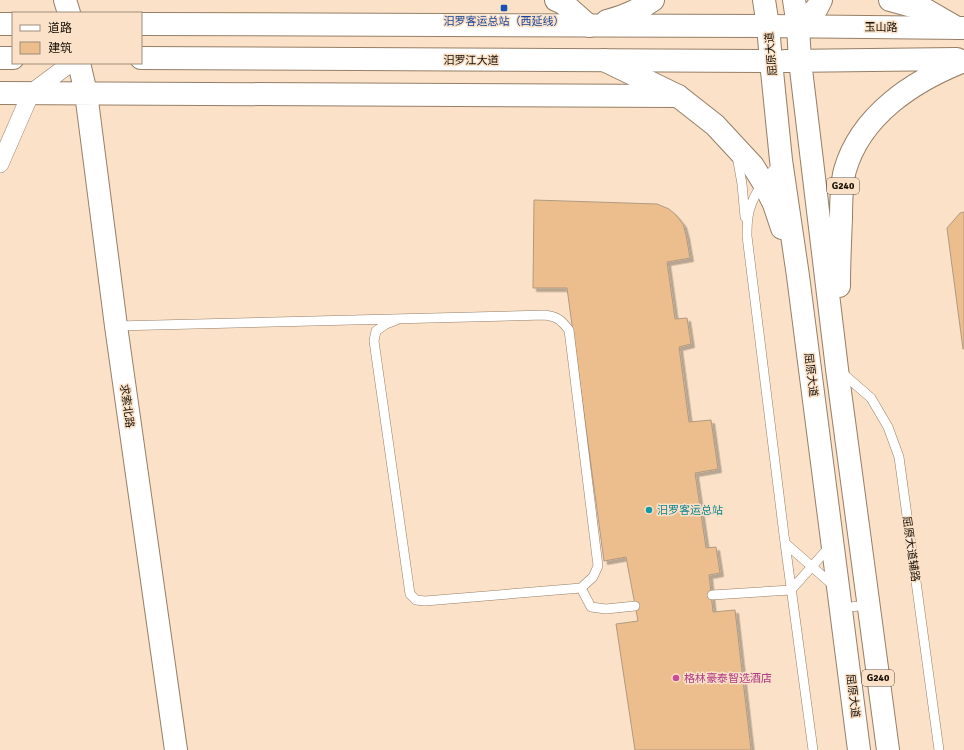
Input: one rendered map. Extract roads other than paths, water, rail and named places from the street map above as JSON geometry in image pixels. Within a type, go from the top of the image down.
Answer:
[{"type":"main road","points":[[65,0],[68,12]]},
{"type":"main road","points":[[556,0],[563,3],[589,26]]},
{"type":"main road","points":[[589,26],[619,18],[653,0]]},
{"type":"main road","name":"屈原大道","points":[[764,0],[768,26],[781,160],[798,276],[859,750]]},
{"type":"main road","points":[[794,0],[837,369]]},
{"type":"main road","points":[[142,24],[798,26],[817,8],[821,0]]},
{"type":"main road","points":[[890,0],[926,10],[960,28]]},
{"type":"main road","points":[[0,24],[12,24]]},
{"type":"main road","name":"玉山路","points":[[798,26],[960,28]]},
{"type":"main road","points":[[0,58],[12,58]]},
{"type":"main road","name":"汨罗江大道","points":[[142,58],[800,61]]},
{"type":"main road","points":[[604,60],[678,96],[715,125],[753,166],[774,204],[798,276]]},
{"type":"main road","points":[[598,96],[616,90],[638,77],[653,60]]},
{"type":"main road","points":[[800,61],[964,60]]},
{"type":"main road","name":"G240","points":[[888,750],[837,369],[841,204],[845,172],[851,154],[862,133],[895,98],[934,73],[964,60]]},
{"type":"main road","name":"求索北路","points":[[79,64],[86,93],[116,326],[176,750]]},
{"type":"main road","points":[[0,93],[678,96]]},
{"type":"street","points":[[0,164],[31,93],[70,64]]},
{"type":"lane","points":[[731,142],[738,159],[742,184],[763,371],[813,750]]},
{"type":"lane","points":[[747,236],[748,217],[754,198],[763,182],[781,160]]},
{"type":"lane","points":[[116,326],[545,315],[556,317],[564,323],[569,330],[598,566],[593,577],[580,588],[424,601],[416,600],[410,594],[374,341],[376,331],[386,324],[399,319]]},
{"type":"lane","name":"屈原大道辅路","points":[[837,369],[871,398],[888,427],[899,457],[939,750]]},
{"type":"lane","points":[[712,595],[791,590],[833,542]]},
{"type":"lane","points":[[785,543],[811,567],[840,600],[868,605]]},
{"type":"lane","points":[[580,588],[591,607],[606,609],[635,606]]},
{"type":"place","name":"汨罗客运总站（西延线）","points":[[504,8]]},
{"type":"place","name":"汨罗客运总站","points":[[649,510]]},
{"type":"place","name":"格林豪泰智选酒店","points":[[676,678]]}]
